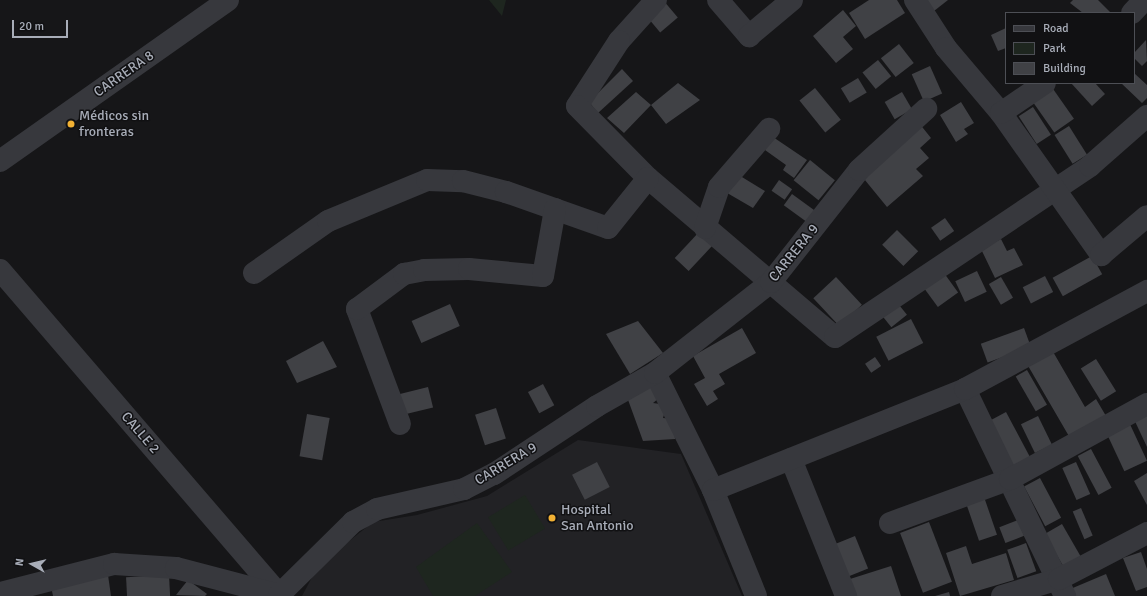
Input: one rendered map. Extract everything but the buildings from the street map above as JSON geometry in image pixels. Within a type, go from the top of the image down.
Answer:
[{"type":"street","points":[[656,0],[619,41],[577,106],[648,178],[835,337],[1090,166],[1147,116]]},
{"type":"street","points":[[718,0],[749,36],[792,0]]},
{"type":"street","points":[[915,0],[946,48],[1001,113],[1101,255],[1147,216]]},
{"type":"street","points":[[1133,12],[1144,0]]},
{"type":"street","name":"CARRERA 8","points":[[0,161],[223,2]]},
{"type":"street","points":[[1001,113],[1044,84]]},
{"type":"street","name":"CARRERA 9","points":[[279,596],[353,522],[377,509],[437,498],[482,480],[655,373],[771,282],[859,170],[926,108]]},
{"type":"street","points":[[705,228],[719,187],[769,129]]},
{"type":"street","points":[[254,273],[328,221],[427,180],[463,181],[555,209],[608,228],[648,178]]},
{"type":"street","points":[[400,424],[357,309],[404,274],[424,270],[469,269],[543,276],[555,209]]},
{"type":"street","name":"CALLE 2","points":[[0,270],[279,596]]},
{"type":"street","points":[[713,490],[965,389],[1147,291]]},
{"type":"street","points":[[655,373],[713,490],[756,596]]},
{"type":"street","points":[[965,389],[1062,588]]},
{"type":"street","points":[[890,522],[1010,479],[1147,404]]},
{"type":"street","points":[[791,459],[846,596]]},
{"type":"street","points":[[1002,596],[1062,588],[1147,533]]},
{"type":"street","points":[[0,593],[114,564],[176,568],[279,596]]},
{"type":"shaded area","name":"Hospital San Antonio","points":[[578,440],[681,454],[742,596],[302,596],[318,566],[373,522],[417,515],[487,496]]},
{"type":"green space","points":[[489,0],[506,0],[502,16]]},
{"type":"green space","points":[[525,495],[545,528],[508,551],[488,517]]},
{"type":"green space","points":[[477,523],[512,572],[475,596],[433,596],[416,567]]},
{"type":"place","name":"Médicos sin fronteras","points":[[71,124]]},
{"type":"place","name":"Hospital San Antonio","points":[[552,518]]}]
